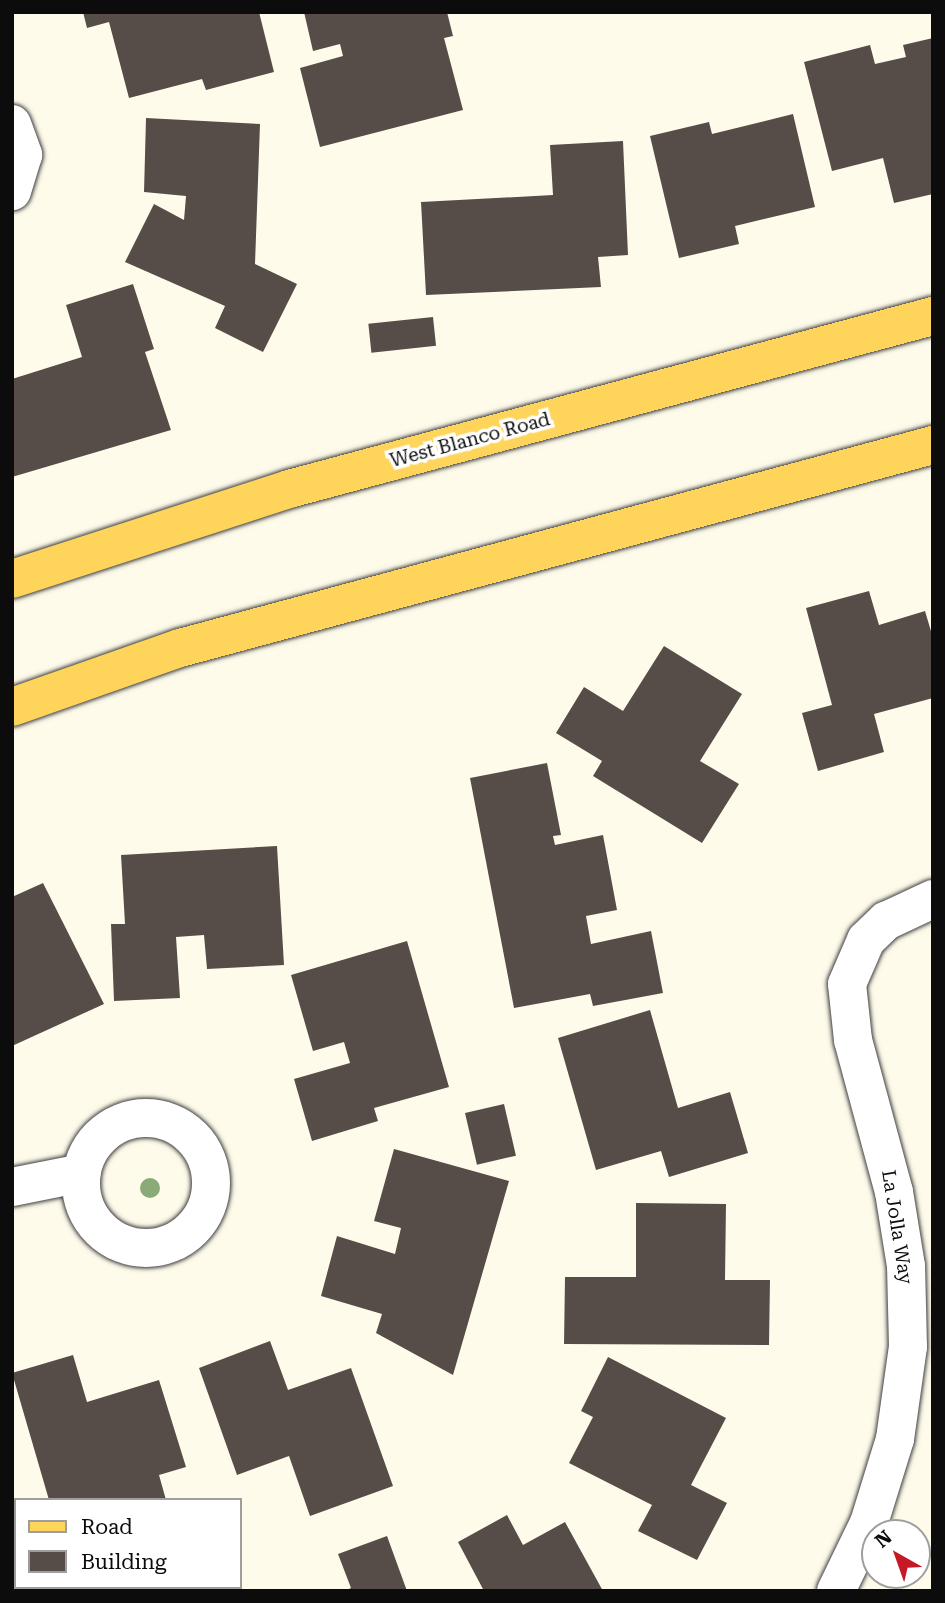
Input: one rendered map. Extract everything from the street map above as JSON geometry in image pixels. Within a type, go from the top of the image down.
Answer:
[{"type":"main road","name":"West Blanco Road","points":[[12,579],[289,489],[933,316]]},
{"type":"main road","points":[[12,708],[180,648],[933,445]]},
{"type":"street","points":[[12,124],[23,155],[12,191]]},
{"type":"street","name":"La Jolla Way","points":[[836,1591],[869,1523],[895,1438],[908,1348],[906,1266],[894,1192],[853,1040],[848,984],[853,959],[866,940],[886,921],[933,899]]},
{"type":"street","points":[[12,1186],[82,1173]]},
{"type":"building","points":[[83,12],[259,12],[274,72],[206,90],[202,79],[129,98],[109,22],[87,28]]},
{"type":"building","points":[[304,12],[447,12],[453,36],[444,38],[463,110],[320,147],[300,68],[343,56],[340,44],[313,51]]},
{"type":"building","points":[[933,38],[933,194],[894,203],[883,158],[832,171],[804,62],[870,45],[875,64],[906,57],[903,45]]},
{"type":"building","points":[[793,114],[815,207],[735,226],[739,244],[679,258],[650,136],[709,122],[712,134]]},
{"type":"building","points":[[146,118],[260,124],[255,264],[297,284],[263,352],[215,328],[225,306],[125,262],[154,204],[184,220],[186,196],[144,192]]},
{"type":"building","points":[[623,141],[628,255],[598,257],[601,287],[426,295],[421,202],[553,195],[550,145]]},
{"type":"building","points":[[133,284],[154,349],[145,352],[171,430],[12,477],[12,379],[82,357],[66,305]]},
{"type":"building","points":[[433,317],[436,346],[371,353],[368,324]]},
{"type":"building","points":[[869,591],[879,625],[925,611],[933,638],[933,698],[874,714],[884,752],[818,771],[802,713],[832,705],[806,608]]},
{"type":"building","points":[[664,646],[742,694],[700,761],[739,784],[702,843],[593,776],[602,761],[556,733],[584,687],[623,711]]},
{"type":"building","points":[[547,763],[561,835],[553,836],[555,845],[603,835],[617,910],[586,916],[591,944],[651,931],[663,993],[593,1006],[590,994],[514,1008],[470,778]]},
{"type":"building","points":[[277,846],[284,965],[207,969],[204,935],[176,937],[180,998],[114,1001],[111,924],[125,924],[121,855]]},
{"type":"building","points":[[43,883],[104,1004],[12,1046],[12,897]]},
{"type":"building","points":[[407,941],[449,1087],[374,1108],[378,1121],[312,1141],[294,1079],[350,1063],[344,1042],[313,1051],[291,975]]},
{"type":"building","points":[[650,1010],[678,1108],[730,1092],[748,1153],[669,1177],[661,1151],[596,1170],[558,1038]]},
{"type":"building","points":[[504,1104],[516,1156],[477,1165],[465,1113]]},
{"type":"building","points":[[394,1149],[509,1181],[453,1375],[376,1333],[382,1314],[321,1296],[337,1236],[395,1254],[401,1228],[374,1221]]},
{"type":"building","points":[[636,1203],[726,1204],[725,1280],[770,1280],[769,1345],[564,1344],[565,1277],[636,1277]]},
{"type":"building","points":[[270,1341],[288,1390],[351,1368],[393,1486],[310,1516],[289,1456],[237,1475],[199,1368]]},
{"type":"building","points":[[73,1355],[87,1402],[159,1380],[186,1467],[159,1475],[165,1498],[48,1498],[12,1373]]},
{"type":"building","points":[[608,1357],[726,1418],[691,1485],[727,1503],[697,1560],[638,1531],[652,1505],[569,1463],[593,1417],[581,1411]]},
{"type":"building","points":[[507,1515],[523,1545],[565,1522],[603,1591],[484,1591],[458,1542]]},
{"type":"building","points":[[387,1536],[407,1591],[344,1591],[351,1588],[338,1554]]}]
